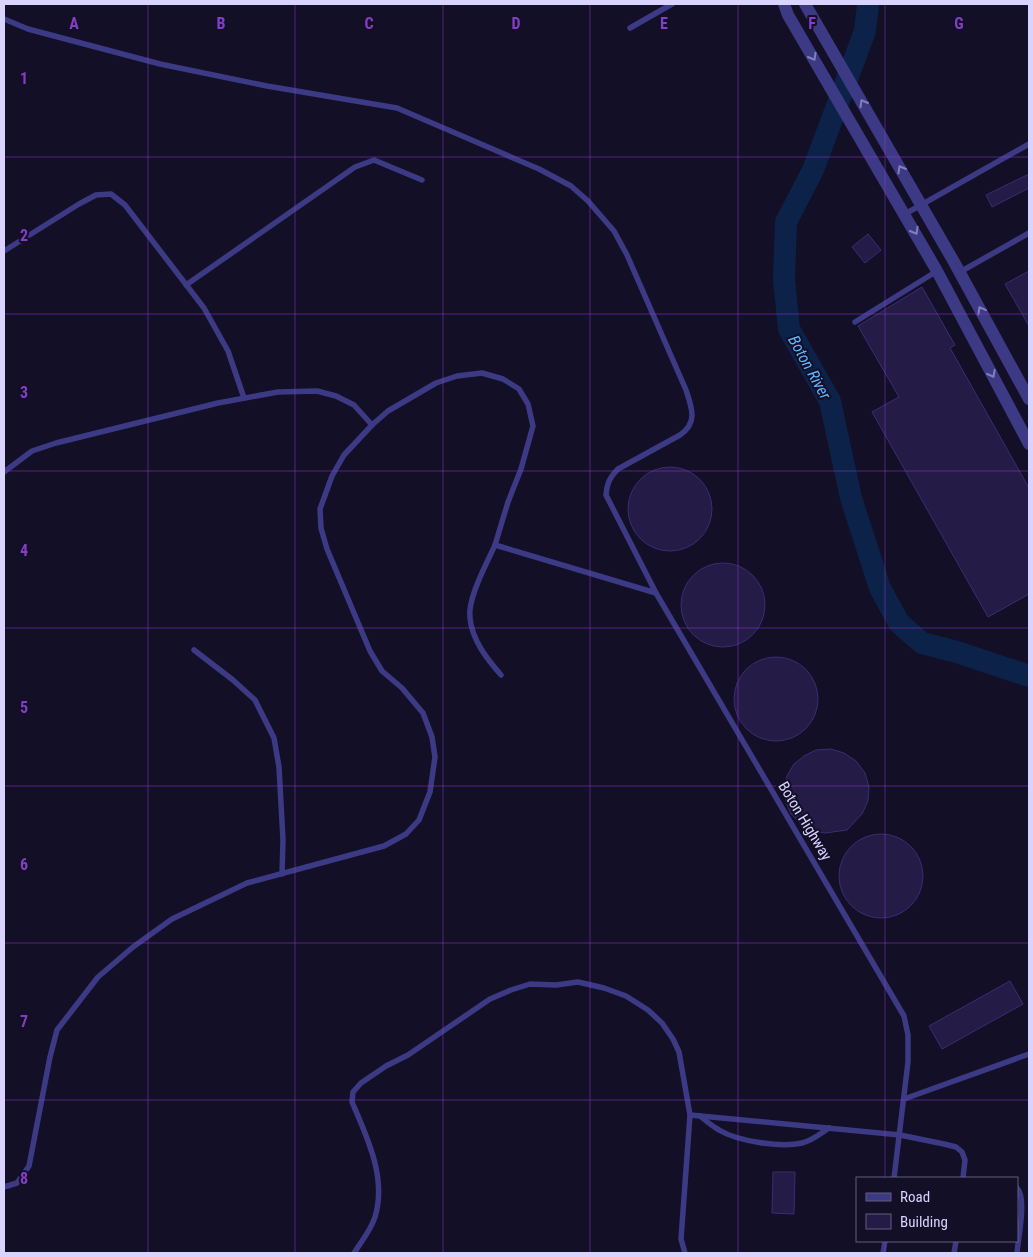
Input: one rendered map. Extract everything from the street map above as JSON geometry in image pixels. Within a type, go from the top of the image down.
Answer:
[{"type":"street","points":[[805,4],[960,272],[1029,399]]},
{"type":"street","points":[[786,9],[937,270],[1029,444]]},
{"type":"lane","points":[[630,28],[672,4]]},
{"type":"lane","name":"Boton Highway","points":[[4,18],[28,29],[160,64],[266,86],[397,108],[571,186],[588,201],[614,231],[627,255],[678,370],[692,407],[692,419],[688,430],[618,469],[610,476],[606,495],[656,593],[904,1016],[908,1035],[908,1062],[894,1177]]},
{"type":"lane","points":[[905,214],[1029,144]]},
{"type":"lane","points":[[186,285],[355,167],[374,160],[422,180]]},
{"type":"lane","points":[[4,251],[79,204],[96,195],[111,194],[125,205],[204,308],[228,351],[244,398]]},
{"type":"lane","points":[[960,272],[1029,233]]},
{"type":"lane","points":[[855,322],[937,270]]},
{"type":"lane","points":[[4,1187],[17,1183],[29,1166],[50,1057],[58,1030],[98,977],[133,947],[172,919],[247,883],[384,846],[406,834],[419,820],[430,792],[435,757],[432,737],[423,713],[402,688],[382,671],[370,652],[327,549],[321,528],[320,509],[332,476],[344,455],[388,411],[436,383],[457,376],[482,373],[503,380],[519,389],[528,404],[533,426],[521,469],[508,502],[495,545],[473,596],[469,617],[475,636],[485,656],[501,675]]},
{"type":"lane","points":[[4,472],[32,451],[56,443],[244,398],[278,392],[317,391],[336,396],[354,405],[372,425]]},
{"type":"lane","points":[[495,545],[656,593]]},
{"type":"lane","points":[[194,650],[233,680],[255,700],[274,738],[279,767],[283,840],[282,874]]},
{"type":"lane","points":[[354,1253],[375,1219],[379,1203],[379,1191],[375,1162],[352,1102],[353,1092],[361,1083],[386,1066],[408,1054],[490,999],[530,984],[556,985],[578,982],[604,988],[626,996],[648,1010],[662,1023],[679,1052],[690,1115],[681,1239],[686,1253]]},
{"type":"lane","points":[[904,1099],[1029,1054]]},
{"type":"lane","points":[[690,1115],[900,1135],[956,1147],[962,1152],[965,1160],[963,1177]]},
{"type":"lane","points":[[699,1115],[720,1131],[742,1139],[770,1144],[801,1143],[816,1137],[829,1128]]},
{"type":"lane","points":[[1017,1253],[1022,1202],[1018,1189]]},
{"type":"building","points":[[1029,174],[1029,188],[992,207],[986,195]]},
{"type":"building","points":[[868,234],[881,250],[865,263],[852,247]]},
{"type":"building","points":[[1029,271],[1029,326],[1005,284]]},
{"type":"building","points":[[922,287],[955,345],[950,348],[1029,488],[1029,594],[988,617],[872,412],[899,397],[858,326]]},
{"type":"building","points":[[670,467],[686,470],[700,479],[709,493],[712,509],[709,525],[700,539],[686,548],[670,551],[654,548],[640,539],[631,525],[628,509],[631,493],[640,479],[654,470]]},
{"type":"building","points":[[723,563],[739,566],[753,575],[762,589],[765,605],[762,621],[753,635],[739,644],[723,647],[707,644],[693,635],[684,621],[681,605],[684,589],[693,575],[707,566]]},
{"type":"building","points":[[776,657],[792,660],[806,669],[815,683],[818,699],[815,715],[806,729],[792,738],[776,741],[760,738],[746,729],[737,715],[734,699],[737,683],[746,669],[760,660]]},
{"type":"building","points":[[831,749],[844,753],[856,761],[865,773],[869,787],[868,801],[862,814],[847,830],[825,833],[812,831],[791,814],[786,802],[784,789],[787,776],[794,764],[816,750]]},
{"type":"building","points":[[881,834],[897,837],[911,846],[920,860],[923,876],[920,892],[911,906],[897,915],[881,918],[865,915],[851,906],[842,892],[839,876],[842,860],[851,846],[865,837]]},
{"type":"building","points":[[1010,981],[1023,1004],[942,1049],[929,1026]]},
{"type":"building","points":[[773,1172],[795,1172],[794,1214],[772,1213]]},
{"type":"waterway","name":"Boton River","points":[[868,4],[865,31],[813,170],[786,222],[784,279],[789,329],[830,401],[851,498],[880,588],[899,623],[922,643],[957,652],[1029,676]]}]
